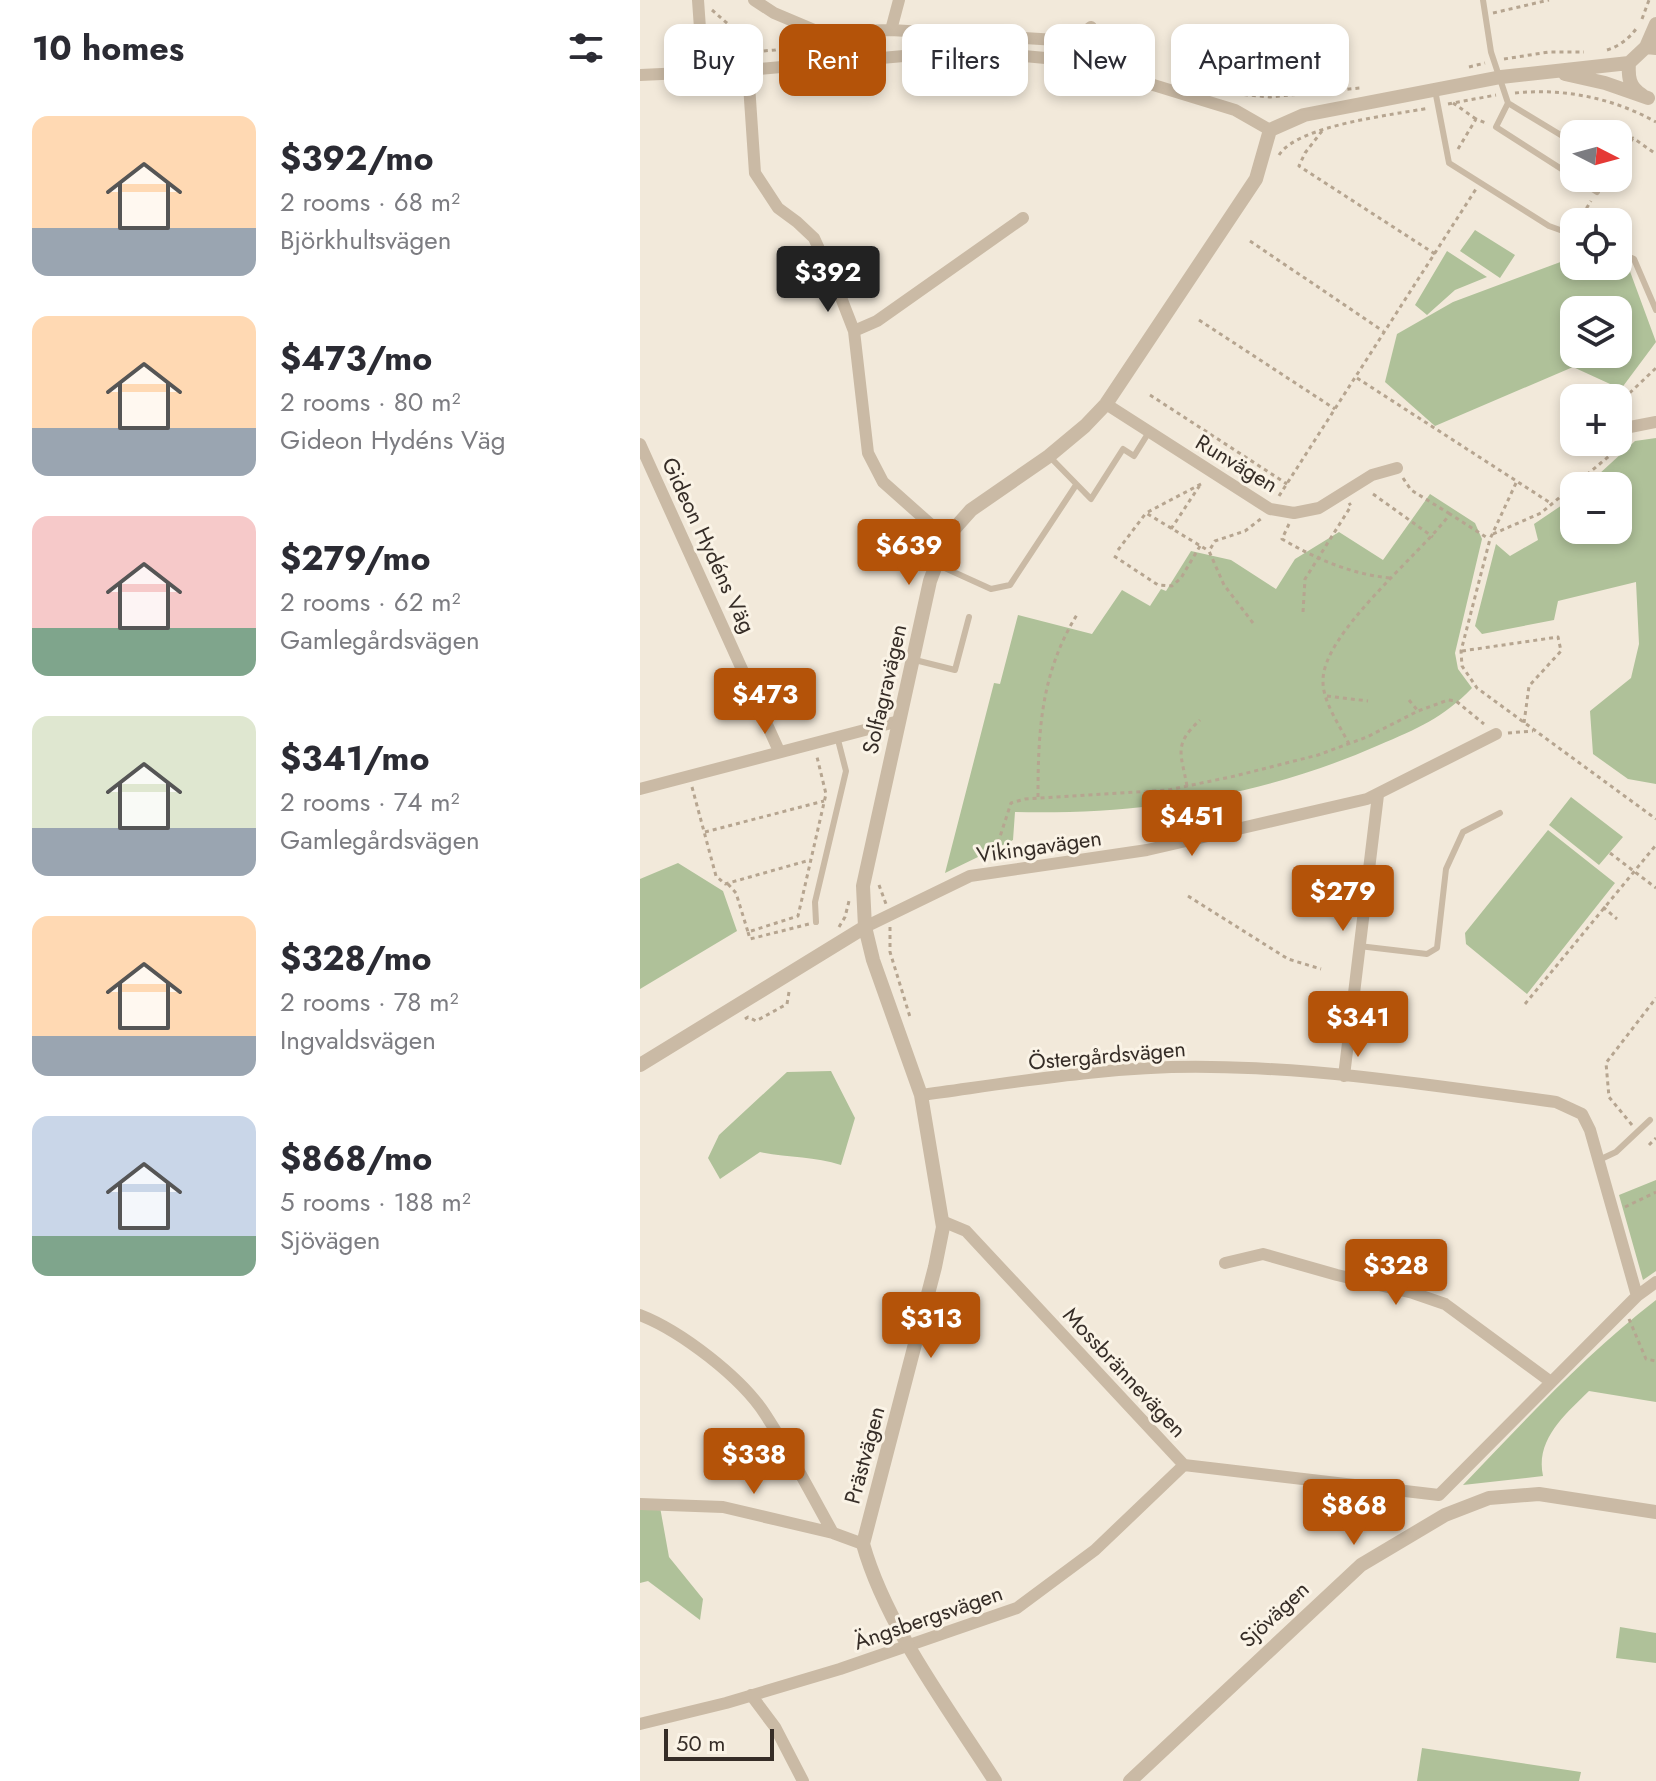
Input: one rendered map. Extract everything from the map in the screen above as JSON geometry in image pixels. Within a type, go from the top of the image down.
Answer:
[{"type":"street","points":[[754,0],[800,24]]},
{"type":"street","points":[[891,30],[899,0]]},
{"type":"street","points":[[702,2],[702,24]]},
{"type":"street","points":[[763,69],[937,53],[1056,59],[1172,89],[1235,110],[1270,130],[1304,115],[1501,77],[1629,63],[1651,47],[1656,24]]},
{"type":"street","points":[[886,30],[1044,41]]},
{"type":"street","points":[[1629,63],[1633,90],[1654,100]]},
{"type":"street","points":[[1557,72],[1605,83],[1654,100]]},
{"type":"street","points":[[640,75],[664,73]]},
{"type":"street","points":[[750,96],[755,173],[778,208],[814,238],[854,331],[864,441],[874,469],[893,492],[946,538]]},
{"type":"street","name":"Solfagravägen","points":[[865,927],[863,886],[913,660],[936,564],[946,538],[971,510],[1049,456],[1106,404],[1256,179],[1270,130]]},
{"type":"street","points":[[854,331],[877,321],[1023,218]]},
{"type":"street","name":"Runvägen","points":[[1106,404],[1270,509],[1294,513],[1319,508],[1372,475],[1397,468]]},
{"type":"street","points":[[1632,427],[1656,422]]},
{"type":"street","name":"Gideon Hydéns Väg","points":[[640,444],[779,751]]},
{"type":"street","points":[[640,789],[899,721]]},
{"type":"street","name":"Vikingavägen","points":[[865,927],[970,876],[1147,850],[1378,795],[1496,734]]},
{"type":"street","points":[[1344,1076],[1378,795]]},
{"type":"street","points":[[640,1065],[865,927]]},
{"type":"street","name":"Prästvägen","points":[[863,1544],[935,1267],[942,1221],[921,1095],[873,960],[865,927]]},
{"type":"street","name":"Östergårdsvägen","points":[[921,1095],[1128,1068],[1213,1066],[1344,1076],[1556,1102],[1582,1114],[1599,1160],[1637,1296]]},
{"type":"street","name":"Mossbrännevägen","points":[[942,1221],[966,1231],[1184,1465],[1439,1495],[1637,1296],[1656,1282]]},
{"type":"street","points":[[1225,1263],[1263,1254],[1434,1300],[1456,1312],[1551,1382]]},
{"type":"street","points":[[640,1315],[659,1322],[719,1365],[764,1412],[833,1533]]},
{"type":"street","name":"Ängsbergsvägen","points":[[640,1724],[751,1695],[910,1646],[1017,1608],[1095,1550],[1184,1465]]},
{"type":"street","name":"Sjövägen","points":[[1130,1781],[1361,1565],[1445,1515],[1489,1498],[1539,1494],[1656,1512]]},
{"type":"street","points":[[640,1504],[723,1507],[833,1533],[863,1544],[872,1578],[910,1646],[995,1781]]},
{"type":"street","points":[[751,1695],[775,1727],[803,1781]]},
{"type":"lane","points":[[1483,0],[1494,61],[1508,103],[1560,135]]},
{"type":"lane","points":[[1435,90],[1449,163],[1560,230]]},
{"type":"lane","points":[[1508,103],[1496,127],[1560,168]]},
{"type":"lane","points":[[1632,258],[1656,310]]},
{"type":"lane","points":[[1049,456],[1091,499],[1123,449],[1134,456],[1149,432]]},
{"type":"lane","points":[[936,564],[991,589],[1010,585],[1076,485]]},
{"type":"lane","points":[[913,660],[955,670],[969,617]]},
{"type":"lane","points":[[816,922],[815,902],[846,771],[837,736]]},
{"type":"lane","points":[[1359,946],[1427,954],[1437,948],[1446,869],[1463,832],[1500,813]]},
{"type":"lane","points":[[1599,1160],[1616,1152],[1650,1120]]},
{"type":"path","points":[[1486,14],[1549,0]]},
{"type":"path","points":[[1466,68],[1549,52],[1596,52],[1616,47],[1636,29],[1649,0]]},
{"type":"path","points":[[702,2],[728,24]]},
{"type":"path","points":[[1349,89],[1370,87]]},
{"type":"path","points":[[1311,132],[1535,90],[1580,94],[1625,107],[1656,122]]},
{"type":"path","points":[[1453,103],[1476,119],[1496,127]]},
{"type":"path","points":[[1449,163],[1476,119]]},
{"type":"path","points":[[1324,128],[1299,166],[1435,254]]},
{"type":"path","points":[[1632,140],[1656,154]]},
{"type":"path","points":[[1209,551],[1215,541],[1245,531],[1270,509],[1480,183]]},
{"type":"path","points":[[1250,241],[1385,332]]},
{"type":"path","points":[[1199,320],[1335,409]]},
{"type":"path","points":[[1632,391],[1656,368]]},
{"type":"path","points":[[1356,377],[1552,504]]},
{"type":"path","points":[[1150,395],[1287,484]]},
{"type":"path","points":[[1493,534],[1541,513],[1609,456]]},
{"type":"path","points":[[1397,468],[1411,490],[1490,539]]},
{"type":"path","points":[[1516,483],[1490,539],[1461,651],[1462,666],[1477,688],[1656,819]]},
{"type":"path","points":[[1118,550],[1146,513],[1201,484],[1171,529]]},
{"type":"path","points":[[1303,612],[1305,579],[1351,506],[1343,493]]},
{"type":"path","points":[[1373,494],[1433,537]]},
{"type":"path","points":[[1146,513],[1209,551],[1224,585],[1253,623]]},
{"type":"path","points":[[1294,513],[1282,539],[1317,560],[1374,577],[1392,579]]},
{"type":"path","points":[[1349,744],[1322,683],[1325,660],[1344,630],[1433,537],[1450,514]]},
{"type":"path","points":[[1114,556],[1158,585],[1172,586],[1181,578],[1200,546]]},
{"type":"path","points":[[1038,797],[1038,738],[1042,706],[1061,639],[1078,613]]},
{"type":"path","points":[[1461,651],[1558,637],[1561,651],[1529,686],[1524,723]]},
{"type":"path","points":[[1327,696],[1368,701]]},
{"type":"path","points":[[1409,700],[1418,711]]},
{"type":"path","points":[[990,872],[1011,803],[1038,797],[1111,795],[1187,786],[1304,759],[1349,744],[1448,700],[1456,701],[1484,725],[1476,732]]},
{"type":"path","points":[[1187,786],[1180,752],[1184,735],[1200,720]]},
{"type":"path","points":[[1496,734],[1533,731]]},
{"type":"path","points":[[748,932],[798,916],[826,794],[814,742]]},
{"type":"path","points":[[689,776],[716,876],[736,893],[750,939],[816,922]]},
{"type":"path","points":[[705,832],[824,801]]},
{"type":"path","points":[[1525,1004],[1656,845]]},
{"type":"path","points":[[1610,853],[1656,888]]},
{"type":"path","points":[[728,884],[811,860]]},
{"type":"path","points":[[878,881],[888,914],[890,952],[912,1022]]},
{"type":"path","points":[[1188,896],[1288,959],[1321,969]]},
{"type":"path","points":[[1603,907],[1617,919]]},
{"type":"path","points":[[873,960],[890,952]]},
{"type":"path","points":[[734,1025],[748,1017],[756,1021],[787,1004],[788,993],[800,985]]},
{"type":"path","points":[[1637,1132],[1609,1097],[1606,1063],[1656,998]]},
{"type":"path","points":[[1649,1145],[1656,1138]]},
{"type":"path","points":[[1614,1212],[1656,1192]]},
{"type":"path","points":[[1625,1308],[1646,1359],[1656,1361]]},
{"type":"green space","points":[[1475,230],[1515,255],[1500,278],[1460,251]]},
{"type":"green space","points":[[1447,251],[1487,277],[1455,290],[1427,315],[1415,305]]},
{"type":"green space","points":[[1560,262],[1560,280],[1632,280],[1632,277],[1656,342],[1625,384],[1610,384],[1575,368],[1632,368],[1632,296],[1560,296],[1560,368],[1571,368],[1435,426],[1385,382],[1397,334],[1453,302]]},
{"type":"green space","points":[[1656,438],[1656,784],[1628,779],[1593,754],[1590,711],[1631,678],[1639,644],[1636,582],[1558,601],[1554,620],[1482,634],[1475,626],[1496,544],[1510,556],[1538,540],[1534,524],[1560,506],[1560,544],[1632,544],[1632,472],[1601,472],[1619,456],[1632,456],[1632,444]]},
{"type":"green space","points":[[1430,494],[1475,523],[1482,539],[1455,653],[1458,669],[1472,688],[1451,707],[1417,728],[1335,763],[1246,789],[1155,806],[1015,812],[1013,840],[945,873],[994,683],[1000,684],[1018,615],[1092,634],[1122,590],[1150,606],[1161,589],[1166,591],[1191,551],[1231,560],[1276,589],[1295,559],[1339,532],[1383,560]]},
{"type":"green space","points":[[1571,797],[1623,837],[1599,865],[1549,825]]},
{"type":"green space","points":[[1548,830],[1615,883],[1527,994],[1466,944],[1465,933]]},
{"type":"green space","points":[[678,863],[723,891],[737,931],[640,989],[640,879]]},
{"type":"green space","points":[[831,1071],[855,1118],[841,1165],[760,1152],[720,1179],[708,1158],[719,1135],[787,1072]]},
{"type":"green space","points":[[1656,1180],[1656,1271],[1643,1280],[1619,1195]]},
{"type":"green space","points":[[1656,1300],[1656,1402],[1589,1391],[1562,1418],[1548,1439],[1542,1463],[1543,1476],[1463,1485],[1580,1366]]},
{"type":"green space","points":[[660,1507],[669,1557],[703,1599],[700,1620],[648,1581],[640,1583],[640,1510]]},
{"type":"green space","points":[[1620,1627],[1656,1633],[1656,1663],[1616,1658]]},
{"type":"green space","points":[[1422,1748],[1581,1772],[1579,1781],[1417,1781]]}]
